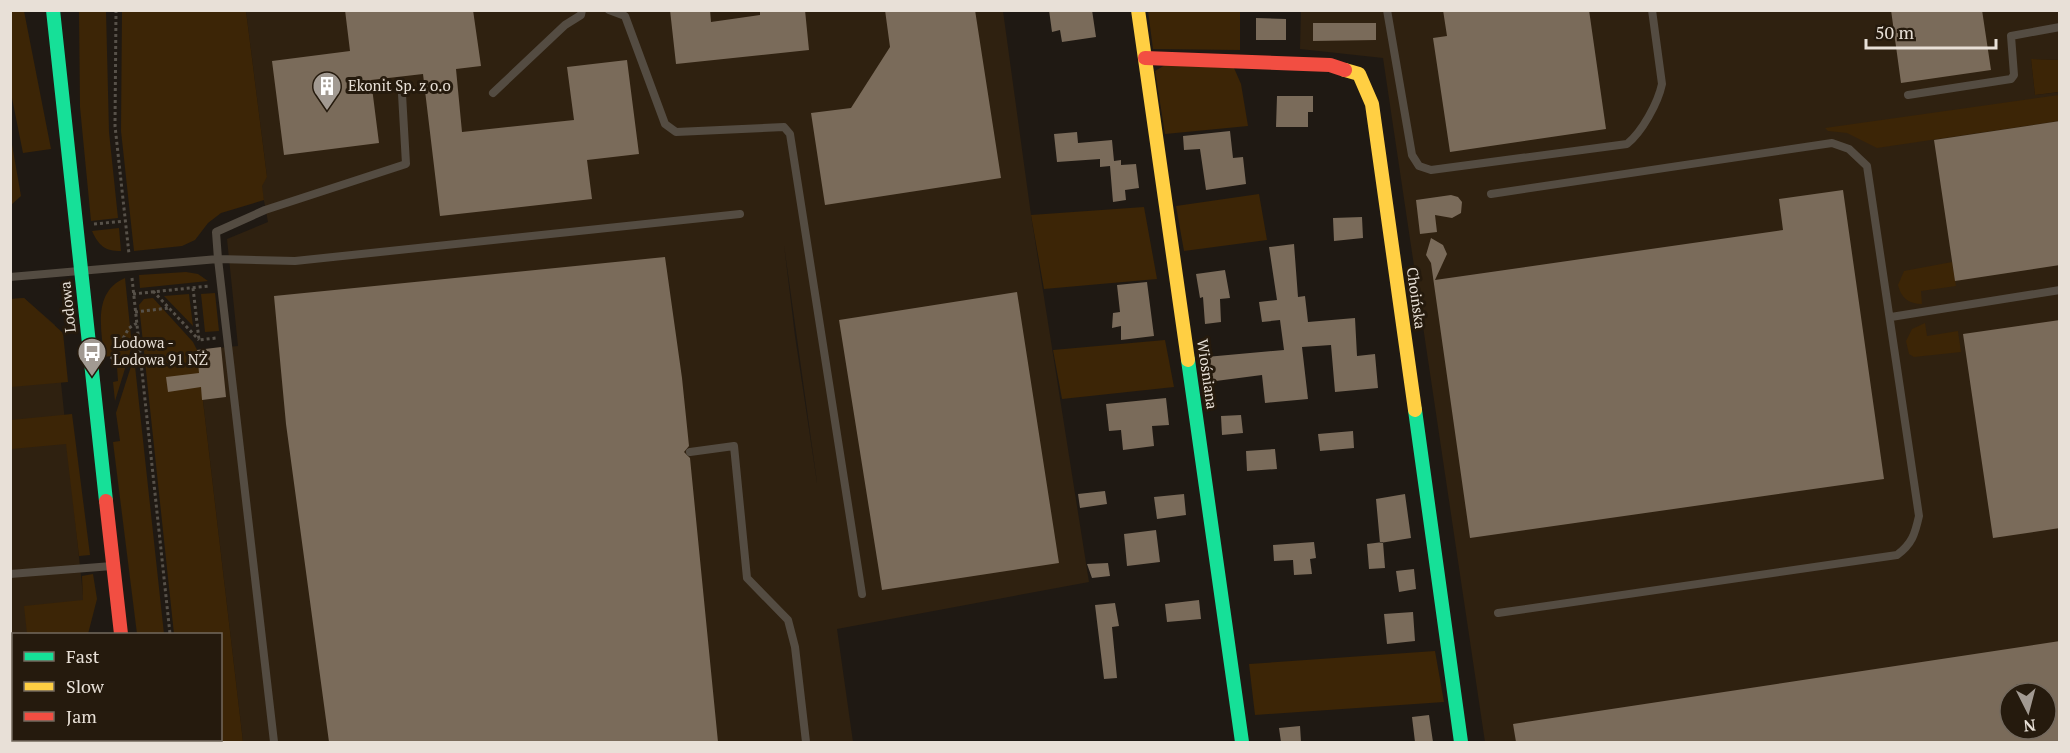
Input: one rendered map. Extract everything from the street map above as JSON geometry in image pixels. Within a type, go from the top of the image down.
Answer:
[{"type":"street","name":"Lodowa","points":[[53,10],[121,633]]},
{"type":"street","name":"Wiośniana","points":[[1138,10],[1242,742]]},
{"type":"street","name":"Choińska","points":[[1145,58],[1330,65],[1359,75],[1372,104],[1461,742]]},
{"type":"lane","points":[[493,93],[565,25],[581,15],[582,10]]},
{"type":"lane","points":[[609,10],[625,16],[665,124],[676,132],[784,127],[790,134],[861,594]]},
{"type":"lane","points":[[1387,10],[1412,155],[1419,166],[1431,170],[1627,144],[1635,137],[1660,93],[1662,84],[1652,10]]},
{"type":"lane","points":[[1908,95],[2012,79],[2014,75],[2011,36],[2060,27]]},
{"type":"lane","points":[[274,742],[216,232],[265,210],[405,164],[402,94]]},
{"type":"lane","points":[[1491,194],[1820,145],[1841,145],[1867,166],[1919,516],[1909,546],[1897,555],[1498,613]]},
{"type":"lane","points":[[10,277],[218,259],[295,261],[740,214]]},
{"type":"lane","points":[[1891,317],[2060,290]]},
{"type":"lane","points":[[690,452],[734,446],[747,578],[788,620],[795,647],[806,742]]},
{"type":"lane","points":[[10,574],[113,565]]},
{"type":"path","points":[[116,10],[115,126],[170,633]]},
{"type":"path","points":[[133,294],[222,285]]},
{"type":"path","points":[[193,288],[199,340]]},
{"type":"path","points":[[153,291],[199,340]]},
{"type":"path","points":[[135,312],[169,308]]},
{"type":"path","points":[[111,359],[129,328],[136,323]]},
{"type":"path","points":[[199,340],[229,337]]},
{"type":"shaded area","points":[[10,11],[24,11],[51,149],[23,153],[11,93]]},
{"type":"shaded area","points":[[79,11],[106,11],[109,132],[118,218],[91,221],[80,107]]},
{"type":"shaded area","points":[[122,11],[246,11],[267,177],[262,186],[264,200],[221,213],[208,223],[195,240],[182,246],[134,251],[121,131]]},
{"type":"shaded area","points":[[246,11],[1003,11],[1031,215],[1089,582],[837,629],[853,742],[243,742],[197,350],[238,346],[227,239],[268,222],[261,185],[267,177]],"holes":[[[784,245],[817,483],[795,336]]]},
{"type":"shaded area","points":[[1148,11],[1240,11],[1240,50],[1153,49]]},
{"type":"shaded area","points":[[1301,11],[2059,11],[2059,60],[2031,59],[2035,95],[2060,92],[2059,742],[1485,742],[1383,58],[1300,49]]},
{"type":"shaded area","points":[[2031,59],[2059,60],[2059,92],[2035,95]]},
{"type":"shaded area","points":[[1165,65],[1234,68],[1241,84],[1248,126],[1165,134],[1155,71]]},
{"type":"shaded area","points":[[2059,95],[2059,121],[1877,148],[1847,133],[1828,131],[1825,128]]},
{"type":"shaded area","points":[[10,133],[21,196],[11,205],[10,205]]},
{"type":"shaded area","points":[[1259,194],[1267,240],[1184,251],[1176,206]]},
{"type":"shaded area","points":[[1144,207],[1157,279],[1044,289],[1031,215]]},
{"type":"shaded area","points":[[119,228],[121,251],[103,247],[92,231]]},
{"type":"shaded area","points":[[1952,262],[1956,286],[1921,291],[1922,304],[1913,303],[1903,297],[1898,285],[1904,271]]},
{"type":"shaded area","points":[[186,272],[198,274],[208,281],[140,288],[139,275]]},
{"type":"shaded area","points":[[125,278],[132,346],[115,401],[113,382],[118,381],[117,367],[112,367],[111,356],[104,357],[101,312],[108,292]]},
{"type":"shaded area","points":[[215,293],[219,331],[205,332],[201,294]]},
{"type":"shaded area","points":[[189,294],[193,326],[164,296]]},
{"type":"shaded area","points":[[24,298],[55,325],[87,633],[12,633],[12,741],[98,742],[11,742],[10,299]]},
{"type":"shaded area","points":[[24,298],[63,333],[68,382],[11,387],[11,299]]},
{"type":"shaded area","points":[[153,298],[193,342],[197,350],[243,742],[186,742],[222,741],[222,633],[174,633],[139,305],[144,299]]},
{"type":"shaded area","points":[[1925,323],[1927,336],[1958,331],[1961,352],[1914,357],[1909,354],[1906,341],[1912,329]]},
{"type":"shaded area","points":[[1165,340],[1174,387],[1062,399],[1053,350]]},
{"type":"shaded area","points":[[134,357],[164,633],[137,633],[113,442],[120,441],[116,413]]},
{"type":"shaded area","points":[[72,414],[90,555],[79,556],[66,444],[11,449],[11,420]]},
{"type":"shaded area","points":[[93,574],[97,599],[88,633],[27,633],[24,606],[83,600],[82,576]]},
{"type":"shaded area","points":[[1435,651],[1444,702],[1255,715],[1249,664]]},
{"type":"building","points":[[345,10],[473,10],[481,66],[456,69],[462,132],[574,120],[567,67],[627,60],[639,154],[587,160],[592,199],[440,216],[423,74],[371,80],[379,143],[284,155],[272,61],[350,51]]},
{"type":"building","points":[[670,10],[710,10],[711,22],[760,15],[760,10],[805,10],[809,50],[676,64]]},
{"type":"building","points":[[885,10],[975,10],[1001,178],[825,205],[811,113],[851,108],[890,47]]},
{"type":"building","points":[[1049,10],[1092,10],[1096,37],[1062,42],[1060,30],[1052,32]]},
{"type":"building","points":[[1443,10],[1589,10],[1606,129],[1450,152],[1433,38],[1447,36]]},
{"type":"building","points":[[1891,10],[1982,10],[1991,70],[1901,83]]},
{"type":"building","points":[[1256,18],[1286,19],[1286,40],[1256,40]]},
{"type":"building","points":[[1313,23],[1376,23],[1376,40],[1313,41]]},
{"type":"building","points":[[1277,96],[1313,96],[1313,112],[1308,112],[1308,127],[1276,127]]},
{"type":"building","points":[[2060,121],[2060,265],[1955,281],[1934,140]]},
{"type":"building","points":[[1230,131],[1233,158],[1243,157],[1246,184],[1206,190],[1200,149],[1184,150],[1183,136]]},
{"type":"building","points":[[1077,132],[1078,143],[1112,140],[1114,161],[1121,160],[1121,165],[1136,164],[1139,188],[1125,190],[1126,200],[1113,202],[1110,166],[1100,167],[1100,159],[1057,162],[1054,134]]},
{"type":"building","points":[[1843,190],[1884,479],[1470,538],[1431,263],[1426,255],[1431,238],[1443,245],[1447,254],[1435,280],[1783,230],[1779,199]]},
{"type":"building","points":[[1451,195],[1458,197],[1462,202],[1461,213],[1452,218],[1435,215],[1437,232],[1420,234],[1416,200]]},
{"type":"building","points":[[1362,217],[1363,238],[1334,241],[1333,218]]},
{"type":"building","points":[[1294,244],[1298,297],[1305,296],[1308,322],[1355,318],[1357,356],[1375,354],[1378,388],[1335,392],[1331,345],[1302,347],[1308,399],[1265,403],[1262,375],[1208,382],[1206,357],[1284,350],[1280,320],[1262,322],[1259,302],[1277,300],[1269,247]]},
{"type":"building","points":[[665,257],[682,378],[689,446],[684,452],[690,458],[718,742],[329,742],[286,424],[274,296]]},
{"type":"building","points":[[1225,270],[1230,298],[1220,299],[1221,322],[1205,324],[1203,297],[1200,298],[1196,274]]},
{"type":"building","points":[[1147,282],[1154,336],[1121,340],[1121,326],[1112,328],[1113,313],[1120,312],[1117,285]]},
{"type":"building","points":[[1017,292],[1059,563],[882,590],[839,320]]},
{"type":"building","points":[[2060,320],[2060,528],[1993,538],[1963,334]]},
{"type":"building","points":[[221,347],[226,397],[202,400],[201,387],[168,392],[166,377],[199,373],[197,350]]},
{"type":"building","points":[[1166,398],[1169,425],[1152,426],[1154,446],[1123,450],[1121,430],[1109,431],[1106,404]]},
{"type":"building","points":[[1241,415],[1243,433],[1222,435],[1221,416]]},
{"type":"building","points":[[1353,431],[1354,448],[1320,451],[1318,434]]},
{"type":"building","points":[[1275,449],[1277,469],[1247,471],[1246,451]]},
{"type":"building","points":[[1105,491],[1107,504],[1080,508],[1078,494]]},
{"type":"building","points":[[1184,494],[1186,515],[1157,519],[1154,497]]},
{"type":"building","points":[[1405,494],[1411,538],[1380,543],[1376,499]]},
{"type":"building","points":[[1156,530],[1160,562],[1127,566],[1124,534]]},
{"type":"building","points":[[1314,542],[1316,558],[1310,559],[1312,574],[1294,575],[1293,560],[1274,561],[1273,545]]},
{"type":"building","points":[[1383,542],[1385,568],[1369,569],[1367,544]]},
{"type":"building","points":[[1108,563],[1110,576],[1092,578],[1087,564]]},
{"type":"building","points":[[1414,569],[1416,589],[1399,592],[1396,571]]},
{"type":"building","points":[[1199,600],[1201,619],[1167,622],[1165,604]]},
{"type":"building","points":[[1115,603],[1119,626],[1112,627],[1117,678],[1104,679],[1095,605]]},
{"type":"building","points":[[1413,612],[1415,641],[1387,644],[1384,614]]},
{"type":"building","points":[[2060,641],[2060,742],[1516,742],[1513,724]]},
{"type":"building","points":[[1429,715],[1433,742],[1415,742],[1412,717]]},
{"type":"building","points":[[1300,726],[1301,742],[1281,742],[1279,728]]},
{"type":"traffic: fast","points":[[53,10],[106,501]]},
{"type":"traffic: fast","points":[[1188,360],[1242,742]]},
{"type":"traffic: fast","points":[[1415,410],[1461,742]]},
{"type":"traffic: slow","points":[[1138,10],[1188,360]]},
{"type":"traffic: slow","points":[[1345,70],[1359,74],[1372,104],[1415,410]]},
{"type":"traffic: jam","points":[[1145,58],[1330,65],[1345,70]]},
{"type":"traffic: jam","points":[[106,501],[121,633]]},
{"type":"place","name":"Ekonit Sp. z o.o","points":[[327,112]]},
{"type":"place","name":"Lodowa - Lodowa 91 NŻ","points":[[92,378]]}]
